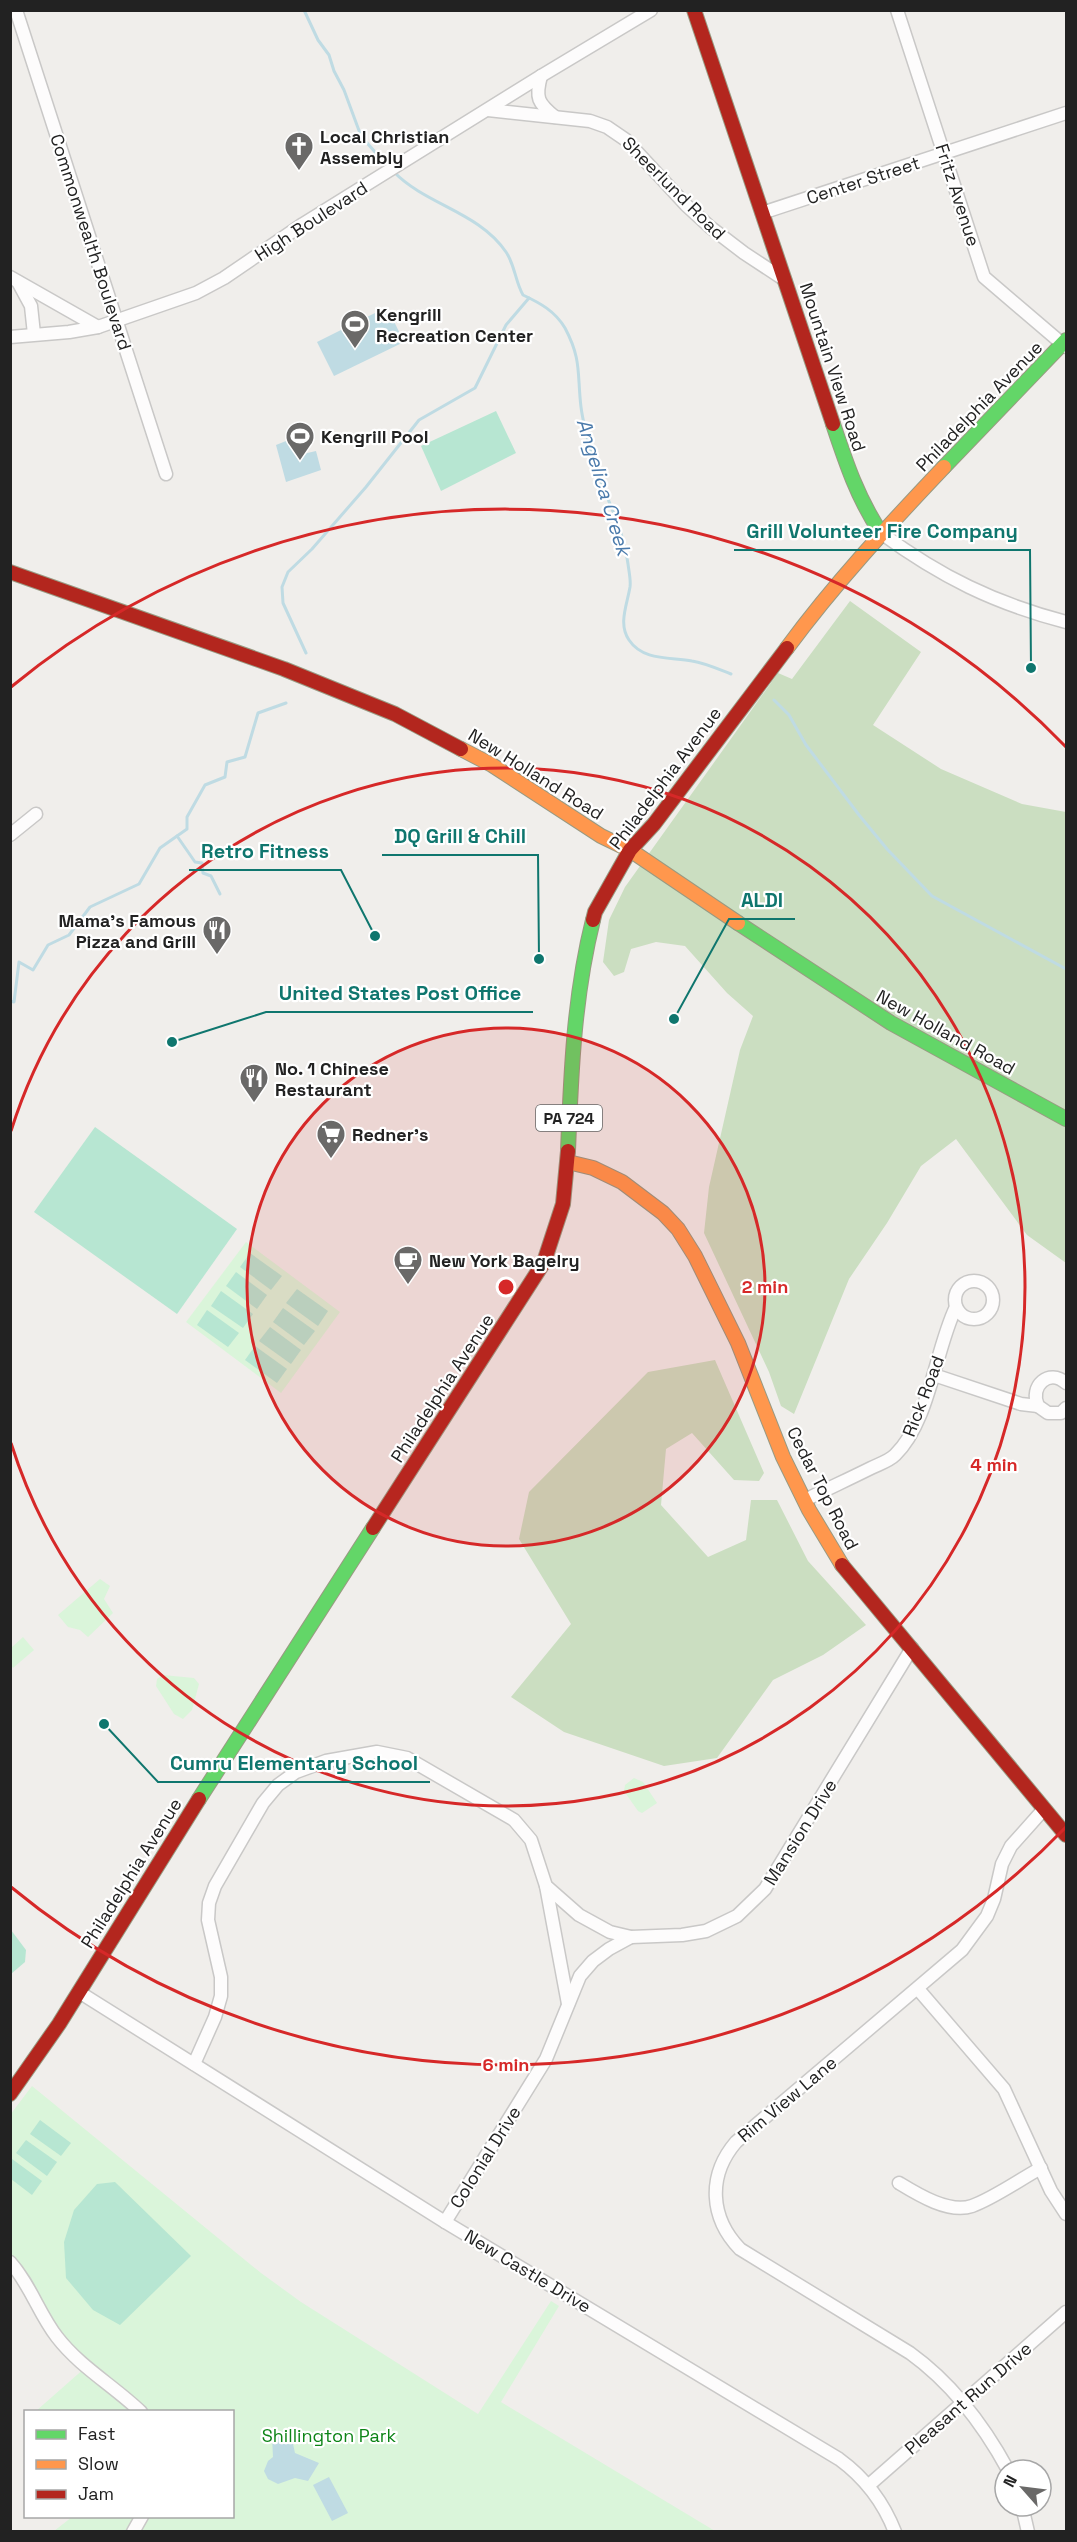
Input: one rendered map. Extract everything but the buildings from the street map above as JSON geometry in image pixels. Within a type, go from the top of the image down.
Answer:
[{"type":"main road","name":"Mountain View Road","points":[[694,10],[854,487],[864,508],[881,533]]},
{"type":"main road","name":"Philadelphia Avenue","points":[[10,2094],[79,1992],[280,1671],[544,1262],[560,1216],[568,1162],[573,1040],[584,955],[595,912],[630,850],[654,824],[824,598],[881,533],[1065,344]]},
{"type":"main road","name":"New Holland Road","points":[[10,572],[284,669],[395,714],[492,765],[601,836],[630,850],[807,970],[891,1023],[1066,1119]]},
{"type":"main road","name":"Cedar Top Road","points":[[568,1162],[593,1168],[622,1182],[663,1213],[678,1229],[695,1256],[741,1350],[783,1457],[848,1574],[1066,1835]]},
{"type":"street","name":"Commonwealth Boulevard","points":[[16,10],[166,474]]},
{"type":"street","name":"High Boulevard","points":[[10,337],[98,327],[184,298],[224,278],[277,241],[406,160],[651,10]]},
{"type":"street","name":"Fritz Avenue","points":[[897,10],[984,278],[1065,344]]},
{"type":"street","points":[[541,76],[537,92],[539,100],[555,117]]},
{"type":"street","name":"Sheerlund Road","points":[[488,110],[590,121],[617,133],[710,227],[744,254],[785,280]]},
{"type":"street","name":"Center Street","points":[[762,213],[1066,113]]},
{"type":"street","points":[[14,279],[98,327]]},
{"type":"street","points":[[14,279],[31,306],[34,334]]},
{"type":"street","name":"Mountain View Road","points":[[881,533],[919,561],[966,586],[1000,601],[1066,622]]},
{"type":"street","points":[[10,835],[36,814]]},
{"type":"street","name":"Rick Road","points":[[805,1500],[894,1457],[911,1433],[934,1375],[949,1322],[956,1307]]},
{"type":"street","points":[[934,1375],[1022,1404],[1038,1406],[1048,1413],[1054,1414],[1066,1408]]},
{"type":"street","points":[[1038,1406],[1035,1394],[1040,1382],[1052,1377],[1066,1383]]},
{"type":"street","name":"Mansion Drive","points":[[631,1937],[682,1935],[705,1931],[728,1922],[748,1908],[772,1880],[912,1648]]},
{"type":"street","points":[[194,2064],[216,2017],[221,1996],[220,1977],[208,1920],[211,1896],[263,1803],[278,1785],[296,1772],[327,1761],[378,1752],[396,1754],[415,1761],[514,1820],[531,1840],[546,1886],[568,2005]]},
{"type":"street","name":"Rim View Lane","points":[[1001,2458],[964,2402],[930,2367],[752,2259],[734,2243],[717,2215],[717,2176],[726,2154],[736,2142],[962,1950],[975,1934],[994,1899],[1007,1853],[1016,1838],[1044,1809]]},
{"type":"street","points":[[546,1886],[594,1925],[631,1937]]},
{"type":"street","name":"Colonial Drive","points":[[445,2222],[537,2074],[555,2040],[580,1976],[593,1961],[631,1937]]},
{"type":"street","points":[[918,1989],[1004,2089],[1051,2191],[1066,2214]]},
{"type":"street","name":"New Castle Drive","points":[[79,1992],[445,2222],[838,2459],[869,2485],[887,2513],[895,2532]]},
{"type":"street","points":[[898,2183],[936,2202],[970,2207],[1041,2168]]},
{"type":"street","points":[[10,2262],[50,2327],[66,2348],[139,2410]]},
{"type":"street","name":"Pleasant Run Drive","points":[[869,2485],[1066,2312]]},
{"type":"street","points":[[133,2532],[141,2518]]},
{"type":"green space","points":[[496,411],[516,453],[441,491],[421,446]]},
{"type":"green space","points":[[850,601],[921,652],[873,725],[941,769],[1022,804],[1066,812],[1066,1263],[1027,1235],[956,1139],[921,1166],[887,1223],[849,1279],[794,1414],[781,1406],[769,1372],[704,1233],[709,1187],[740,1050],[753,1016],[727,993],[685,946],[656,942],[631,949],[624,972],[614,976],[603,962],[609,920],[625,887],[778,673],[792,679]]},
{"type":"green space","points":[[95,1127],[237,1229],[177,1314],[34,1212]]},
{"type":"green space","points":[[246,1242],[340,1312],[281,1393],[186,1322]]},
{"type":"green space","points":[[250,1253],[282,1276],[271,1290],[240,1267]]},
{"type":"green space","points":[[236,1272],[267,1295],[257,1309],[226,1286]]},
{"type":"green space","points":[[297,1289],[328,1311],[318,1326],[286,1303]]},
{"type":"green space","points":[[221,1291],[253,1314],[243,1328],[211,1306]]},
{"type":"green space","points":[[283,1308],[315,1331],[304,1345],[273,1322]]},
{"type":"green space","points":[[207,1310],[239,1333],[228,1347],[197,1325]]},
{"type":"green space","points":[[270,1327],[301,1350],[291,1364],[259,1341]]},
{"type":"green space","points":[[255,1346],[287,1369],[277,1383],[245,1360]]},
{"type":"green space","points":[[715,1360],[764,1473],[759,1481],[734,1480],[692,1433],[666,1449],[661,1505],[708,1557],[746,1540],[751,1500],[777,1500],[808,1561],[866,1625],[823,1655],[773,1680],[717,1758],[664,1766],[564,1732],[511,1697],[571,1624],[519,1539],[529,1492],[648,1372]]},
{"type":"green space","points":[[100,1579],[110,1586],[104,1599],[113,1613],[88,1637],[80,1630],[68,1627],[58,1615]]},
{"type":"green space","points":[[23,1637],[34,1650],[13,1668],[11,1648]]},
{"type":"green space","points":[[163,1675],[194,1678],[199,1684],[192,1710],[183,1719],[174,1714],[156,1686],[157,1679]]},
{"type":"green space","points":[[634,1778],[643,1782],[657,1803],[642,1813],[638,1811],[624,1791],[625,1785]]},
{"type":"green space","points":[[11,1930],[26,1950],[25,1962],[11,1974]]},
{"type":"green space","name":"Shillington Park","points":[[32,2086],[261,2273],[301,2302],[478,2414],[551,2301],[559,2306],[501,2402],[715,2531],[54,2531],[71,2518],[234,2518],[234,2410],[37,2410],[86,2367],[67,2347],[11,2263],[10,2115]]},
{"type":"green space","points":[[40,2120],[71,2143],[61,2156],[30,2134]]},
{"type":"green space","points":[[26,2140],[57,2162],[47,2176],[16,2153]]},
{"type":"green space","points":[[12,2159],[42,2181],[32,2195],[11,2179]]},
{"type":"green space","points":[[115,2182],[191,2256],[120,2325],[93,2310],[66,2278],[64,2242],[74,2210],[97,2184]]},
{"type":"water","points":[[387,307],[404,342],[334,376],[317,342]]},
{"type":"water","name":"Kengrill Pool","points":[[296,437],[303,454],[316,451],[321,470],[286,482],[276,445]]},
{"type":"water","points":[[281,2431],[291,2435],[295,2453],[319,2463],[308,2481],[295,2478],[278,2484],[268,2479],[264,2471],[268,2461],[273,2457],[272,2437]]},
{"type":"water","points":[[329,2477],[348,2513],[332,2521],[313,2485]]},
{"type":"waterway","name":"Angelica Creek","points":[[304,10],[318,40],[329,55],[361,136],[389,168]]},
{"type":"waterway","name":"Angelica Creek","points":[[394,172],[421,193],[482,227],[495,238],[509,257],[523,295],[547,308],[565,328],[574,349],[578,367],[582,413],[592,456],[625,550],[630,584],[624,614],[624,628],[629,640],[635,647],[649,655],[697,662],[731,674]]},
{"type":"waterway","points":[[306,653],[283,603],[282,587],[288,572],[312,549],[366,487],[419,420],[475,388],[506,325],[529,298]]},
{"type":"waterway","name":"Angelica Creek","points":[[774,700],[789,715],[806,745],[859,815],[887,849],[932,896],[1066,969]]},
{"type":"waterway","points":[[10,1001],[14,1002],[19,962],[33,970],[48,945],[69,935],[90,907],[139,884],[160,848],[187,829],[187,817],[205,785],[225,777],[227,762],[245,757],[258,713],[286,703]]},
{"type":"waterway","points":[[177,836],[195,862],[202,863],[203,873],[211,876],[220,894]]},
{"type":"traffic: fast","points":[[944,467],[1066,340]]},
{"type":"traffic: fast","points":[[833,424],[859,494],[881,533]]},
{"type":"traffic: fast","points":[[568,1151],[572,1064],[578,1006],[593,920]]},
{"type":"traffic: fast","points":[[738,923],[891,1023],[1066,1119]]},
{"type":"traffic: fast","points":[[199,1799],[373,1528]]},
{"type":"traffic: slow","points":[[787,648],[843,577],[944,467]]},
{"type":"traffic: slow","points":[[461,749],[492,765],[601,836],[630,850],[738,923]]},
{"type":"traffic: slow","points":[[568,1162],[593,1168],[622,1182],[663,1213],[678,1229],[695,1256],[738,1343],[783,1457],[809,1510],[842,1565]]},
{"type":"traffic: jam","points":[[694,10],[833,424]]},
{"type":"traffic: jam","points":[[10,572],[284,669],[395,714],[461,749]]},
{"type":"traffic: jam","points":[[593,920],[595,912],[630,850],[654,824],[787,648]]},
{"type":"traffic: jam","points":[[373,1528],[544,1262],[563,1204],[568,1151]]},
{"type":"traffic: jam","points":[[842,1565],[1066,1835]]},
{"type":"traffic: jam","points":[[10,2094],[59,2024],[199,1799]]},
{"type":"place","name":"Local Christian Assembly","points":[[299,172]]},
{"type":"place","name":"Kengrill Recreation Center","points":[[355,350]]},
{"type":"place","name":"Kengrill Pool","points":[[300,462]]},
{"type":"place","name":"Grill Volunteer Fire Company","points":[[1031,668]]},
{"type":"place","name":"Retro Fitness","points":[[375,936]]},
{"type":"place","name":"Mama's Famous Pizza and Grill","points":[[217,956]]},
{"type":"place","name":"DQ Grill & Chill","points":[[539,959]]},
{"type":"place","name":"ALDI","points":[[674,1019]]},
{"type":"place","name":"United States Post Office","points":[[172,1042]]},
{"type":"place","name":"No. 1 Chinese Restaurant","points":[[254,1104]]},
{"type":"place","name":"Redner's","points":[[331,1160]]},
{"type":"place","name":"New York Bagelry","points":[[408,1286]]},
{"type":"place","name":"Cumru Elementary School","points":[[104,1724]]}]
